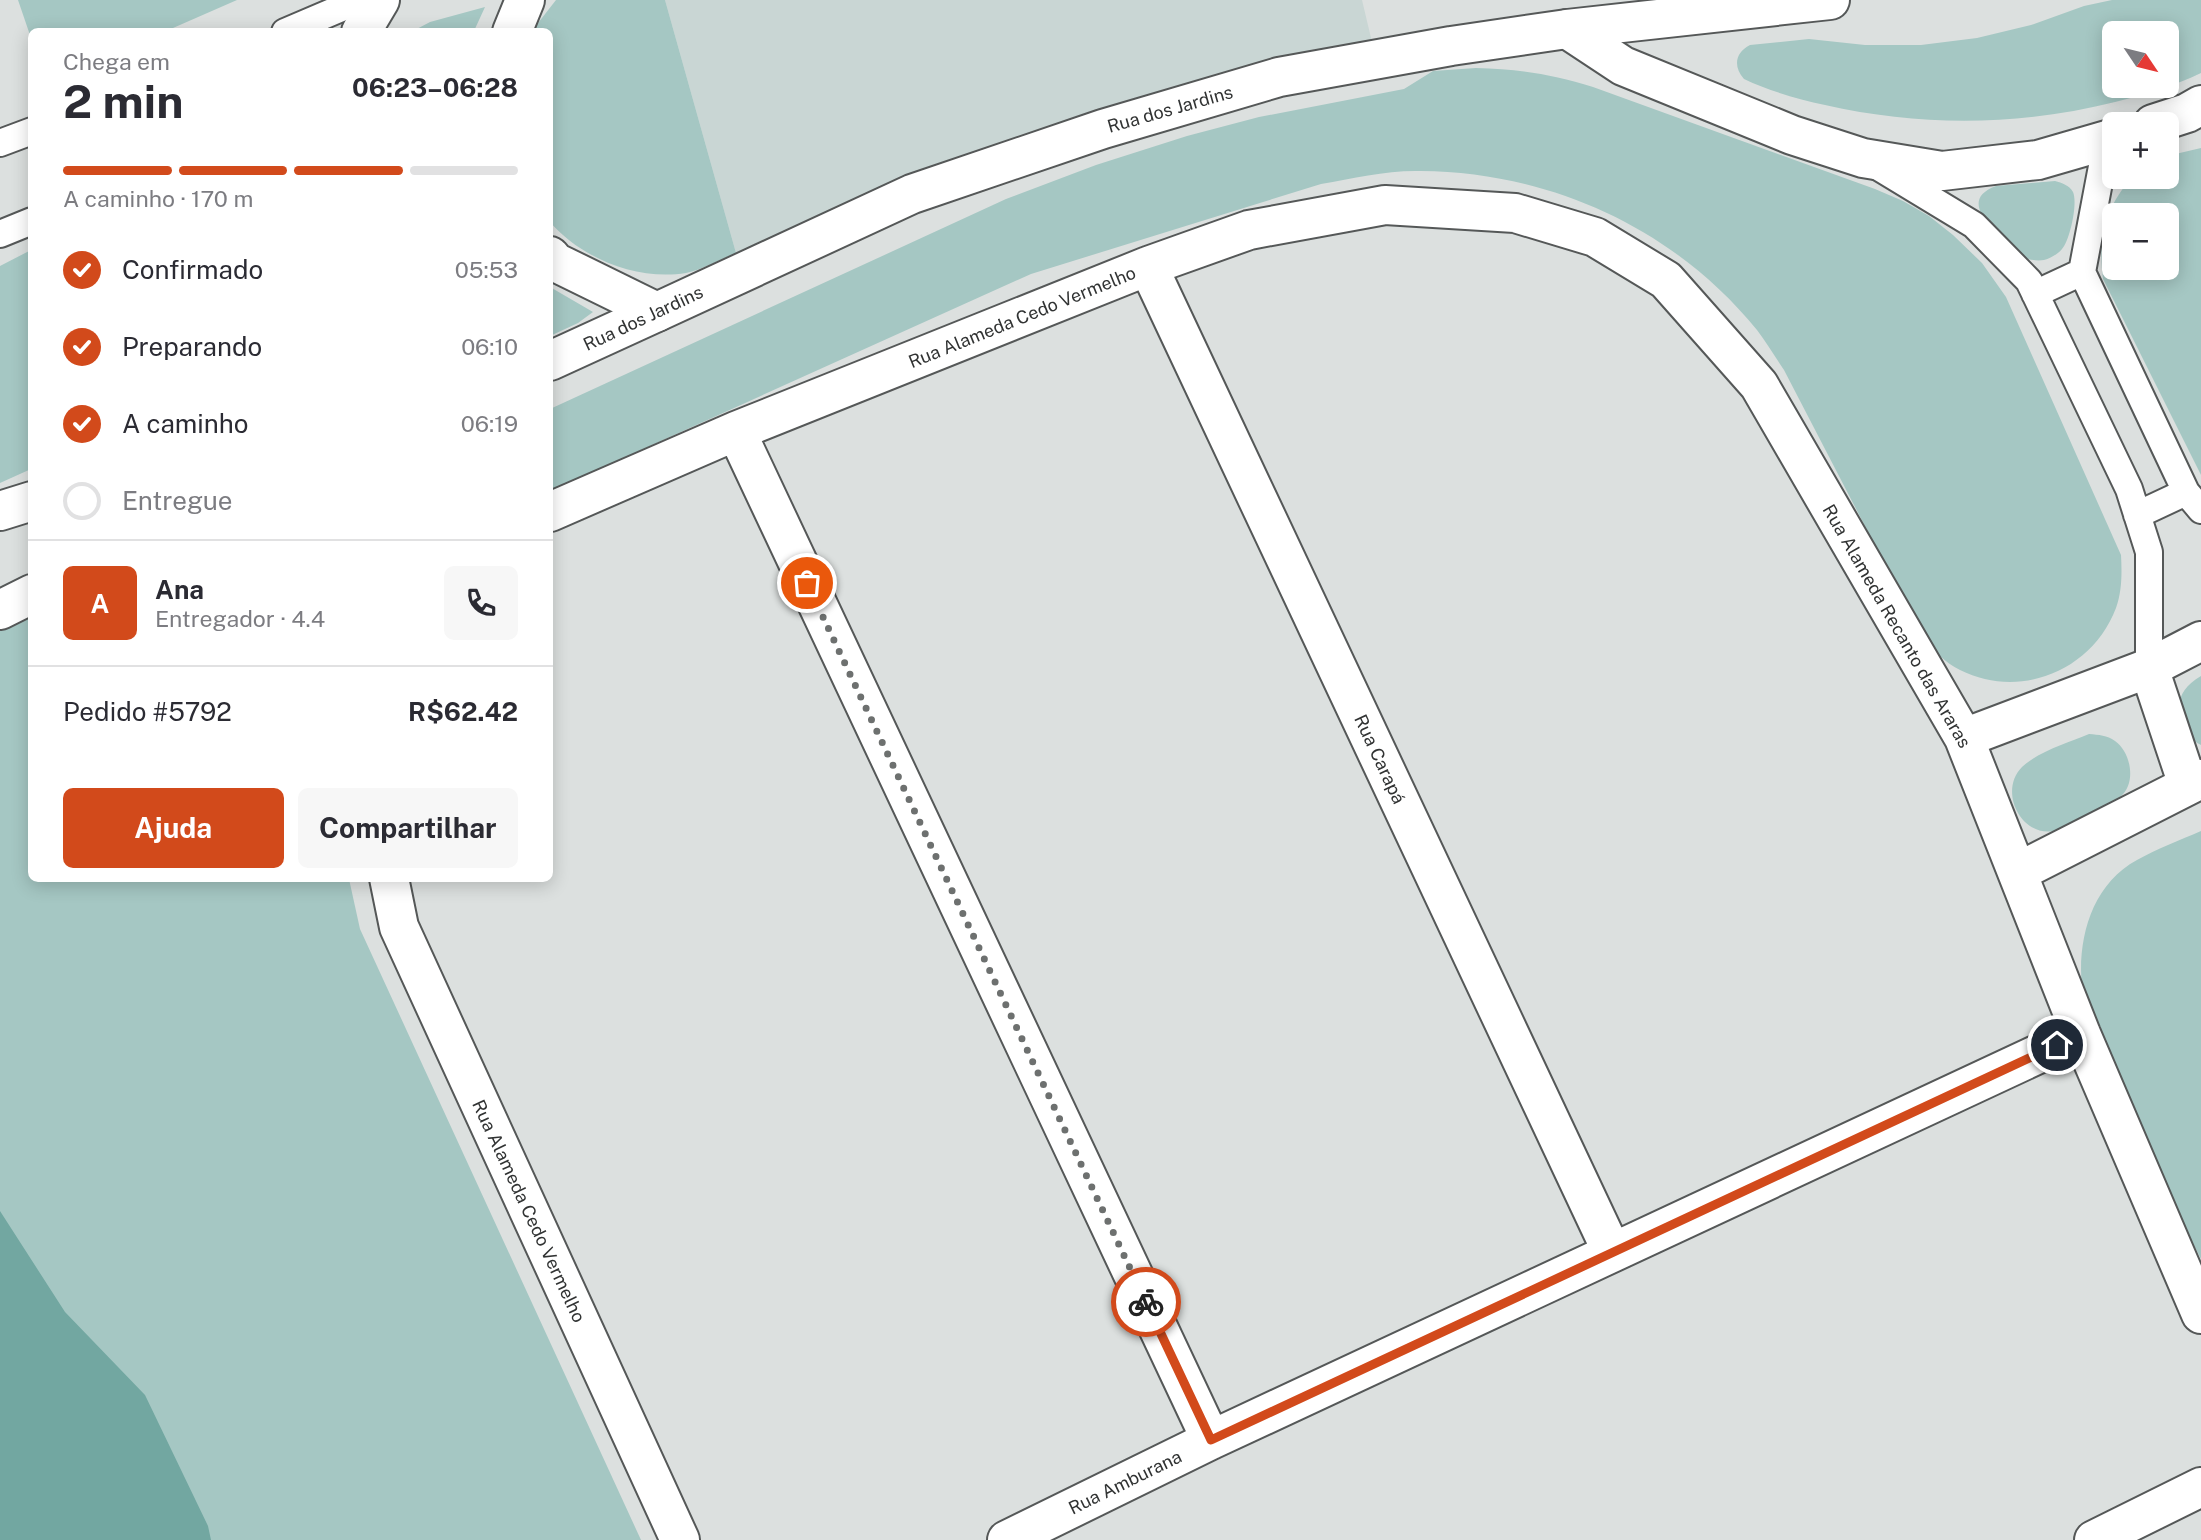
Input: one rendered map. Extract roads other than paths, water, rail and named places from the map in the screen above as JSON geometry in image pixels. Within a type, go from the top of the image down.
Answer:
[{"type":"street","points":[[362,28],[380,0]]},
{"type":"street","points":[[514,28],[525,0]]},
{"type":"street","name":"Rua dos Jardins","points":[[553,360],[912,194],[1103,129],[1279,77],[1451,46],[1558,15],[1830,0]]},
{"type":"street","points":[[1558,15],[1623,65],[1792,135],[1863,158],[1942,171],[2038,160],[2102,141]]},
{"type":"street","name":"Rua Alameda Cedo Vermelho","points":[[553,511],[736,431],[1148,266],[1249,230],[1385,205],[1515,213]]},
{"type":"street","name":"Rua Alameda Recanto das Araras","points":[[1515,213],[1595,237],[1665,280],[1759,385],[1964,738],[2081,1034],[2201,1314]]},
{"type":"street","points":[[553,260],[657,312]]},
{"type":"street","name":"Rua Carapá","points":[[1148,266],[1612,1252]]},
{"type":"street","points":[[736,431],[1211,1440]]},
{"type":"street","points":[[0,610],[28,596]]},
{"type":"street","points":[[1964,738],[2149,668],[2201,641]]},
{"type":"street","points":[[2018,872],[2194,782],[2149,668]]},
{"type":"street","name":"Rua Alameda Cedo Vermelho","points":[[390,882],[399,927],[680,1540]]},
{"type":"street","name":"Rua Amburana","points":[[1007,1540],[1211,1440],[2081,1034]]},
{"type":"street","points":[[2094,1540],[2201,1487]]},
{"type":"lane","points":[[294,28],[360,0]]},
{"type":"lane","points":[[0,143],[28,132]]},
{"type":"lane","points":[[1863,158],[1974,225],[2029,281],[2129,489],[2150,552],[2149,668]]},
{"type":"lane","points":[[2102,177],[2082,272],[2194,501],[2137,515]]},
{"type":"lane","points":[[0,234],[28,223]]},
{"type":"lane","points":[[2035,294],[2082,272]]}]
